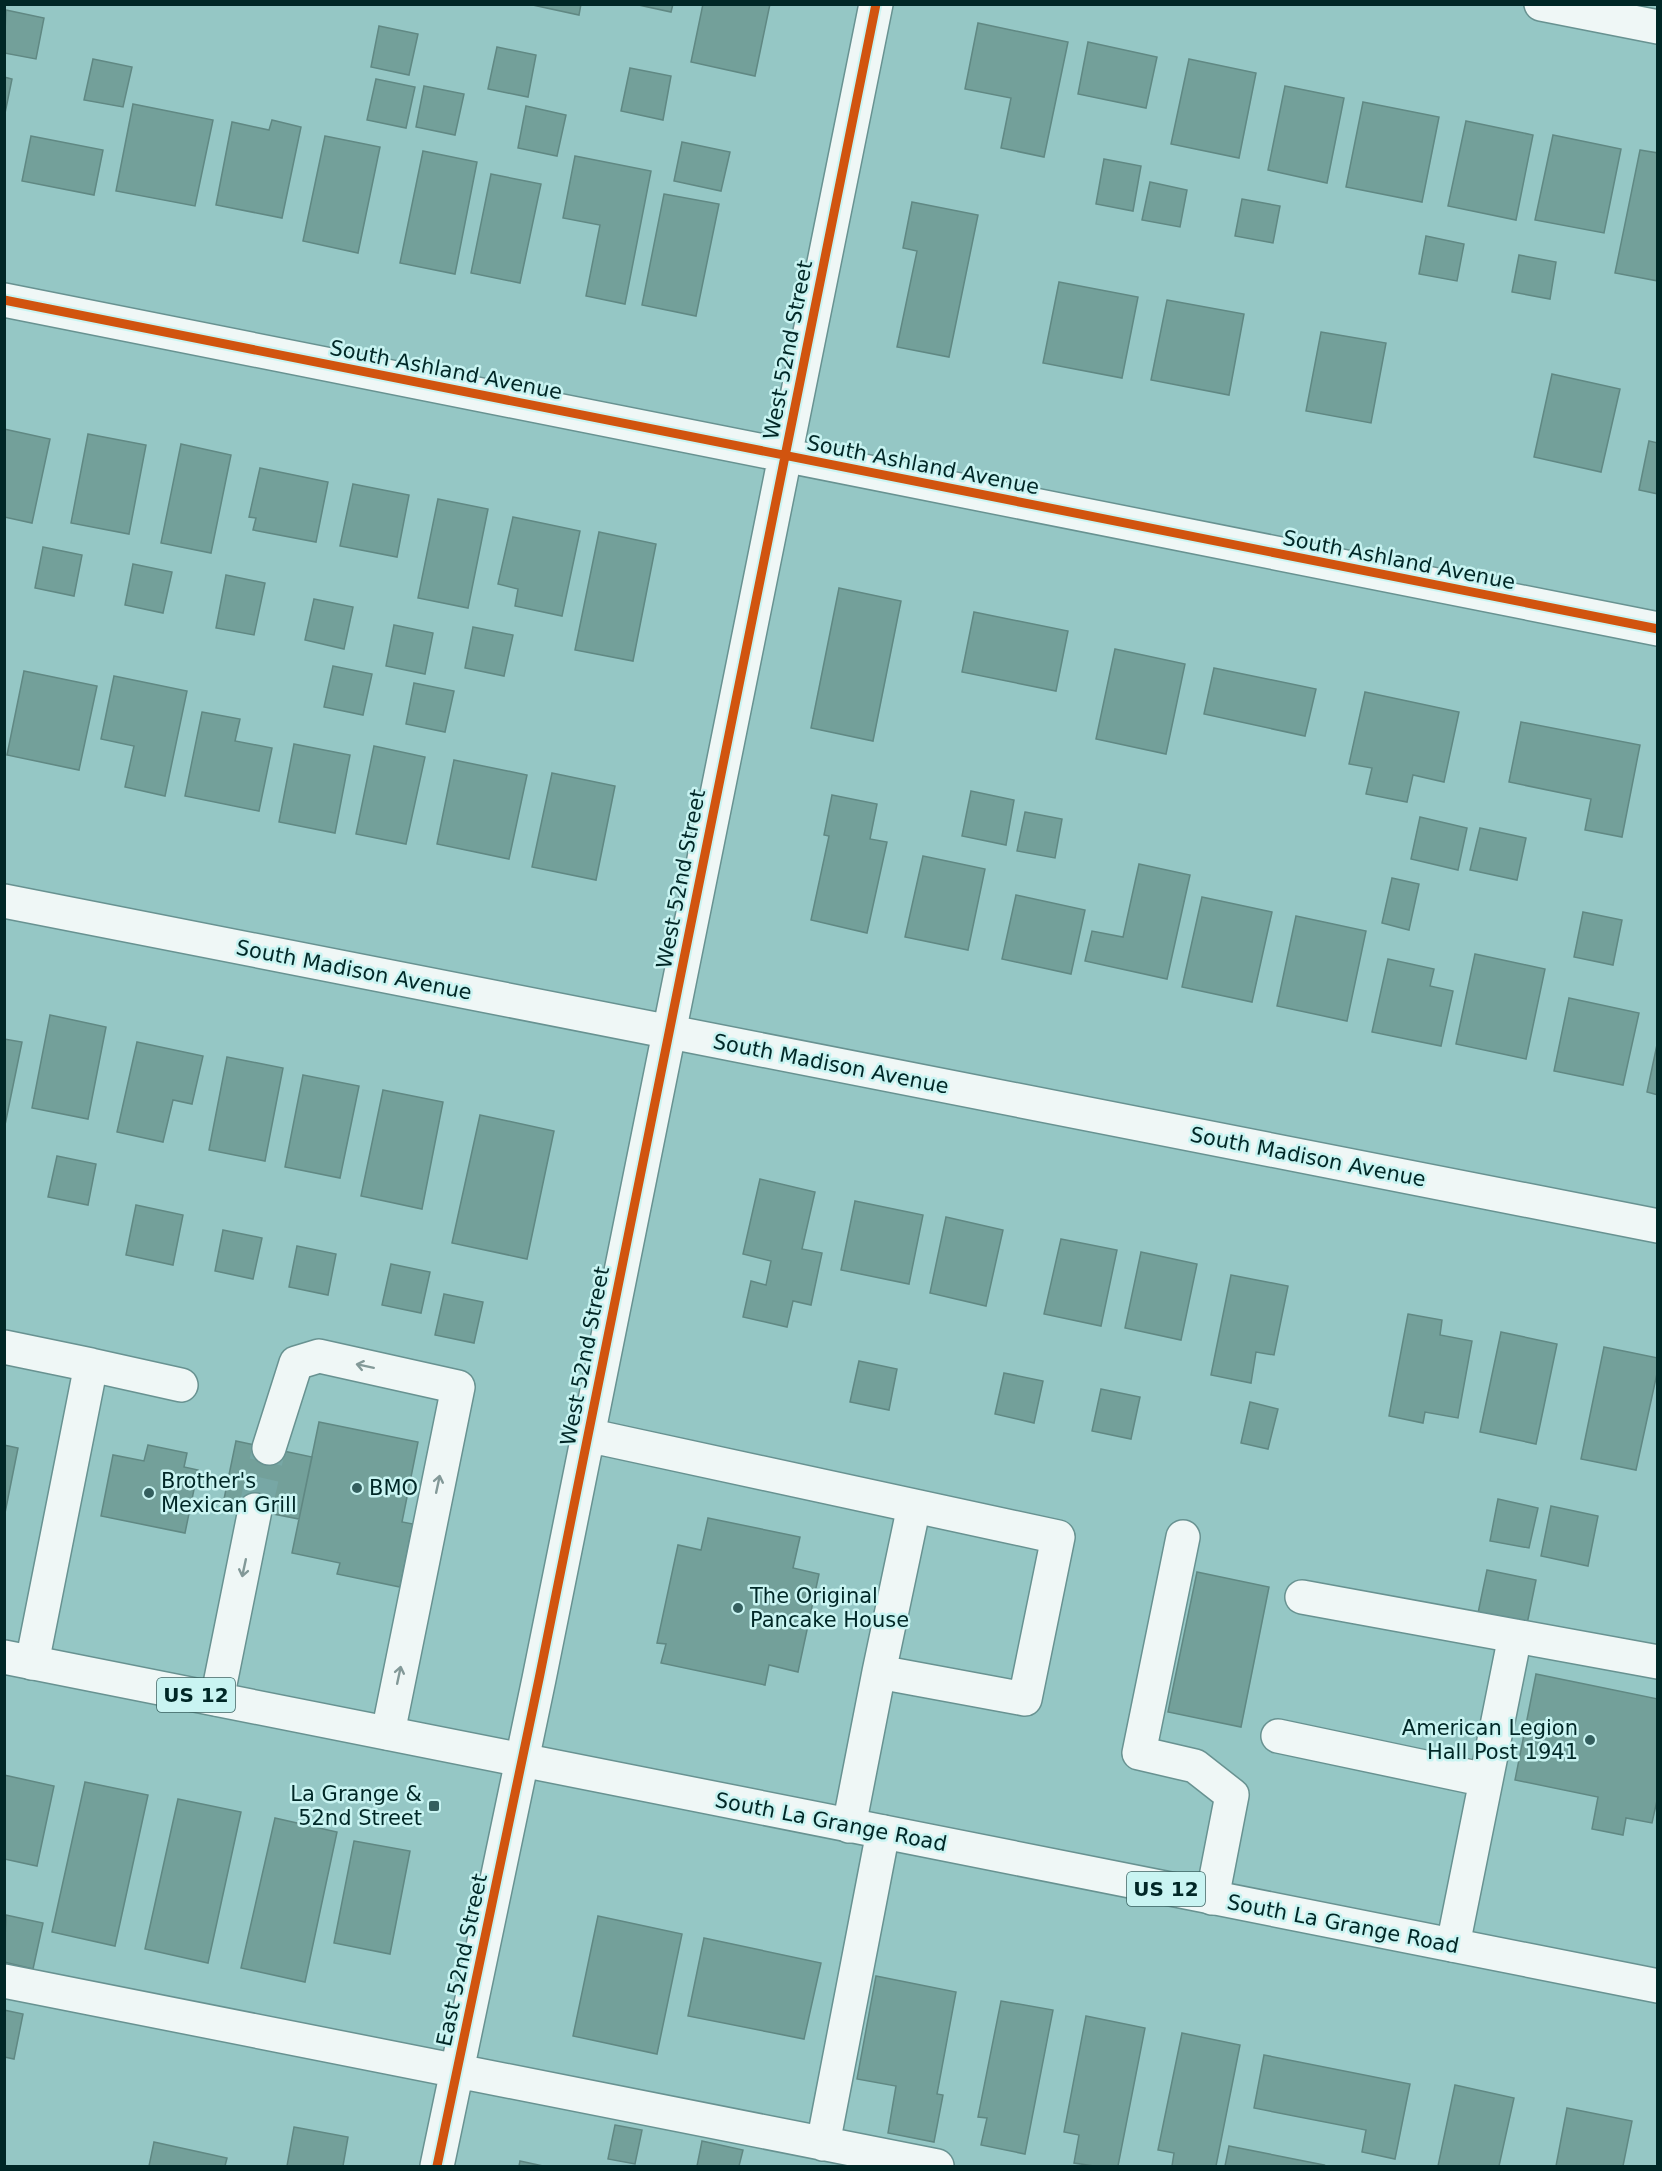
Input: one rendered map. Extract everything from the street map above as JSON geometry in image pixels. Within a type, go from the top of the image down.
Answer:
[{"type":"street","name":"West 52nd Street","points":[[522,1761],[876,4]]},
{"type":"street","points":[[1541,4],[1658,27]]},
{"type":"street","name":"South Ashland Avenue","points":[[4,300],[1658,629]]},
{"type":"street","name":"South Madison Avenue","points":[[4,901],[1658,1226]]},
{"type":"street","points":[[4,1347],[181,1385]]},
{"type":"street","points":[[269,1448],[296,1363],[319,1356],[458,1387],[388,1733]]},
{"type":"street","points":[[18,1660],[91,1365]]},
{"type":"street","points":[[587,1435],[1058,1537],[1025,1699],[879,1672]]},
{"type":"street","points":[[849,1826],[914,1506]]},
{"type":"street","points":[[217,1699],[255,1510]]},
{"type":"street","points":[[1183,1537],[1139,1753],[1195,1766],[1232,1795],[1212,1898]]},
{"type":"street","points":[[1302,1597],[1658,1662]]},
{"type":"street","points":[[1453,1946],[1515,1636]]},
{"type":"street","name":"South La Grange Road","points":[[18,1660],[1658,1986]]},
{"type":"street","points":[[1278,1736],[1486,1780]]},
{"type":"street","name":"East 52nd Street","points":[[437,2166],[522,1761]]},
{"type":"street","points":[[823,2144],[883,1832]]},
{"type":"street","points":[[4,1981],[938,2166]]},
{"type":"building","points":[[528,4],[581,4],[579,15]]},
{"type":"building","points":[[634,4],[673,4],[671,12]]},
{"type":"building","points":[[703,4],[770,4],[755,76],[691,62]]},
{"type":"building","points":[[6,10],[44,18],[36,59],[4,53]]},
{"type":"building","points":[[978,23],[1068,42],[1044,157],[1001,148],[1011,98],[965,89]]},
{"type":"building","points":[[379,26],[418,34],[409,75],[371,67]]},
{"type":"building","points":[[1088,42],[1157,57],[1146,108],[1078,94]]},
{"type":"building","points":[[497,47],[536,55],[528,97],[488,89]]},
{"type":"building","points":[[93,59],[132,67],[123,107],[84,100]]},
{"type":"building","points":[[1189,59],[1256,73],[1239,158],[1171,144]]},
{"type":"building","points":[[630,68],[671,76],[663,120],[621,111]]},
{"type":"building","points":[[4,77],[12,79],[4,118]]},
{"type":"building","points":[[376,79],[415,87],[406,128],[367,120]]},
{"type":"building","points":[[424,86],[464,94],[455,135],[416,127]]},
{"type":"building","points":[[1285,86],[1344,98],[1327,183],[1268,170]]},
{"type":"building","points":[[1363,102],[1439,117],[1422,202],[1346,187]]},
{"type":"building","points":[[133,104],[213,120],[195,206],[116,191]]},
{"type":"building","points":[[526,106],[566,115],[557,156],[518,148]]},
{"type":"building","points":[[272,120],[301,127],[282,218],[216,205],[232,122],[269,130]]},
{"type":"building","points":[[1466,121],[1533,135],[1516,220],[1448,206]]},
{"type":"building","points":[[1553,135],[1621,149],[1604,233],[1535,220]]},
{"type":"building","points":[[31,136],[103,150],[94,195],[22,181]]},
{"type":"building","points":[[325,136],[380,147],[358,253],[303,241]]},
{"type":"building","points":[[682,142],[730,152],[721,191],[674,181]]},
{"type":"building","points":[[1640,150],[1658,153],[1658,281],[1615,273]]},
{"type":"building","points":[[423,151],[477,162],[455,274],[400,263]]},
{"type":"building","points":[[575,156],[651,171],[625,304],[586,296],[600,225],[563,218]]},
{"type":"building","points":[[1104,159],[1141,166],[1133,211],[1096,204]]},
{"type":"building","points":[[491,174],[541,184],[520,283],[471,273]]},
{"type":"building","points":[[1150,182],[1187,190],[1180,227],[1142,220]]},
{"type":"building","points":[[664,194],[719,204],[696,316],[642,305]]},
{"type":"building","points":[[1242,199],[1280,206],[1273,243],[1235,236]]},
{"type":"building","points":[[912,202],[978,215],[949,357],[897,347],[917,251],[903,248]]},
{"type":"building","points":[[1426,236],[1464,244],[1457,281],[1419,274]]},
{"type":"building","points":[[1519,255],[1556,262],[1550,299],[1512,292]]},
{"type":"building","points":[[1059,282],[1138,297],[1122,378],[1043,363]]},
{"type":"building","points":[[1167,300],[1244,314],[1229,395],[1151,380]]},
{"type":"building","points":[[1321,332],[1386,343],[1371,423],[1306,411]]},
{"type":"building","points":[[1552,374],[1620,389],[1601,472],[1534,457]]},
{"type":"building","points":[[4,429],[50,439],[32,523],[4,517]]},
{"type":"building","points":[[88,434],[146,445],[129,534],[71,523]]},
{"type":"building","points":[[1649,441],[1658,443],[1658,494],[1639,490]]},
{"type":"building","points":[[181,444],[231,455],[211,553],[161,543]]},
{"type":"building","points":[[260,468],[328,482],[316,542],[253,530],[256,518],[249,517]]},
{"type":"building","points":[[353,484],[409,495],[397,557],[340,546]]},
{"type":"building","points":[[438,499],[488,509],[468,608],[418,598]]},
{"type":"building","points":[[513,517],[580,531],[562,616],[515,606],[518,589],[498,584]]},
{"type":"building","points":[[599,532],[656,544],[633,661],[575,650]]},
{"type":"building","points":[[43,547],[82,555],[74,596],[35,588]]},
{"type":"building","points":[[133,564],[172,572],[163,613],[125,605]]},
{"type":"building","points":[[226,575],[265,583],[254,635],[216,628]]},
{"type":"building","points":[[839,588],[901,601],[873,741],[811,728]]},
{"type":"building","points":[[314,599],[353,607],[344,649],[305,640]]},
{"type":"building","points":[[974,612],[1068,631],[1056,691],[962,672]]},
{"type":"building","points":[[394,625],[433,633],[425,674],[386,666]]},
{"type":"building","points":[[473,627],[513,635],[504,676],[465,668]]},
{"type":"building","points":[[1115,649],[1185,664],[1166,754],[1096,739]]},
{"type":"building","points":[[333,666],[372,674],[363,715],[324,707]]},
{"type":"building","points":[[1214,668],[1316,689],[1305,736],[1204,714]]},
{"type":"building","points":[[24,671],[97,686],[79,770],[7,755]]},
{"type":"building","points":[[114,676],[187,691],[165,796],[125,787],[134,746],[101,739]]},
{"type":"building","points":[[414,683],[454,691],[445,732],[406,724]]},
{"type":"building","points":[[1365,692],[1459,712],[1444,782],[1413,775],[1407,802],[1366,794],[1372,768],[1349,764]]},
{"type":"building","points":[[202,712],[240,719],[235,741],[272,748],[259,811],[185,796]]},
{"type":"building","points":[[1521,722],[1640,745],[1622,837],[1585,830],[1591,799],[1509,782]]},
{"type":"building","points":[[294,744],[350,755],[335,833],[279,822]]},
{"type":"building","points":[[374,746],[425,757],[406,844],[356,834]]},
{"type":"building","points":[[454,760],[527,775],[509,859],[437,844]]},
{"type":"building","points":[[552,773],[615,786],[596,880],[532,867]]},
{"type":"building","points":[[971,791],[1014,800],[1006,845],[962,836]]},
{"type":"building","points":[[832,795],[877,804],[870,839],[887,842],[867,933],[811,920],[829,836],[824,835]]},
{"type":"building","points":[[1025,812],[1062,819],[1055,858],[1017,851]]},
{"type":"building","points":[[1420,817],[1467,828],[1458,870],[1411,859]]},
{"type":"building","points":[[1480,828],[1526,838],[1517,880],[1470,870]]},
{"type":"building","points":[[923,856],[985,869],[968,950],[905,937]]},
{"type":"building","points":[[1139,864],[1190,875],[1167,979],[1085,961],[1092,931],[1123,937]]},
{"type":"building","points":[[1392,878],[1419,884],[1409,930],[1382,923]]},
{"type":"building","points":[[1016,895],[1085,910],[1071,974],[1002,959]]},
{"type":"building","points":[[1202,897],[1272,912],[1252,1002],[1182,987]]},
{"type":"building","points":[[1583,912],[1622,920],[1613,965],[1574,957]]},
{"type":"building","points":[[1296,916],[1366,931],[1347,1021],[1277,1006]]},
{"type":"building","points":[[1475,954],[1545,969],[1526,1059],[1456,1044]]},
{"type":"building","points":[[1388,959],[1434,969],[1430,986],[1453,991],[1441,1046],[1372,1032]]},
{"type":"building","points":[[1569,998],[1639,1013],[1623,1085],[1554,1071]]},
{"type":"building","points":[[50,1015],[106,1027],[88,1119],[32,1108]]},
{"type":"building","points":[[4,1039],[22,1042],[5,1125],[4,1125]]},
{"type":"building","points":[[1658,1040],[1658,1095],[1647,1092]]},
{"type":"building","points":[[137,1042],[203,1056],[192,1104],[173,1100],[163,1142],[117,1132]]},
{"type":"building","points":[[227,1057],[283,1068],[265,1161],[209,1150]]},
{"type":"building","points":[[303,1075],[359,1086],[340,1178],[285,1167]]},
{"type":"building","points":[[383,1090],[443,1102],[422,1209],[361,1196]]},
{"type":"building","points":[[480,1115],[554,1131],[527,1259],[452,1243]]},
{"type":"building","points":[[57,1156],[96,1164],[88,1205],[48,1197]]},
{"type":"building","points":[[760,1179],[815,1192],[802,1249],[822,1253],[811,1305],[793,1301],[787,1327],[743,1317],[751,1281],[766,1285],[771,1261],[743,1254]]},
{"type":"building","points":[[855,1201],[923,1215],[909,1284],[841,1270]]},
{"type":"building","points":[[136,1205],[183,1215],[173,1265],[126,1255]]},
{"type":"building","points":[[946,1217],[1003,1230],[986,1306],[930,1293]]},
{"type":"building","points":[[223,1230],[262,1238],[253,1279],[215,1271]]},
{"type":"building","points":[[1061,1239],[1117,1250],[1101,1326],[1044,1314]]},
{"type":"building","points":[[297,1246],[336,1254],[328,1295],[289,1287]]},
{"type":"building","points":[[1141,1252],[1197,1264],[1181,1340],[1125,1328]]},
{"type":"building","points":[[391,1264],[430,1272],[421,1313],[382,1305]]},
{"type":"building","points":[[1231,1275],[1288,1286],[1274,1355],[1256,1352],[1251,1383],[1211,1375]]},
{"type":"building","points":[[444,1294],[483,1302],[474,1343],[435,1335]]},
{"type":"building","points":[[1408,1314],[1442,1320],[1440,1335],[1472,1341],[1458,1418],[1425,1412],[1423,1423],[1389,1416]]},
{"type":"building","points":[[1501,1332],[1557,1344],[1536,1444],[1480,1432]]},
{"type":"building","points":[[1604,1347],[1658,1358],[1658,1369],[1636,1470],[1581,1459]]},
{"type":"building","points":[[859,1361],[897,1369],[889,1410],[850,1402]]},
{"type":"building","points":[[1004,1373],[1043,1381],[1034,1423],[995,1414]]},
{"type":"building","points":[[1101,1389],[1140,1397],[1131,1439],[1092,1431]]},
{"type":"building","points":[[1250,1402],[1278,1409],[1268,1449],[1241,1443]]},
{"type":"building","name":"BMO","points":[[319,1422],[418,1442],[402,1522],[413,1524],[400,1587],[337,1574],[340,1563],[292,1553]]},
{"type":"building","points":[[236,1441],[312,1457],[299,1519],[223,1504]]},
{"type":"building","points":[[4,1445],[18,1448],[5,1513],[4,1513]]},
{"type":"building","name":"Brother's Mexican Grill","points":[[148,1445],[187,1453],[184,1467],[198,1470],[185,1533],[101,1516],[113,1455],[144,1461]]},
{"type":"building","points":[[1498,1499],[1538,1508],[1529,1548],[1490,1541]]},
{"type":"building","points":[[1551,1506],[1598,1516],[1588,1566],[1541,1556]]},
{"type":"building","name":"The Original Pancake House","points":[[708,1518],[800,1537],[793,1568],[819,1574],[798,1672],[769,1665],[765,1685],[661,1663],[666,1644],[657,1643],[678,1545],[701,1550]]},
{"type":"building","points":[[1487,1570],[1536,1580],[1526,1629],[1477,1618]]},
{"type":"building","points":[[1197,1572],[1269,1587],[1241,1727],[1168,1712]]},
{"type":"building","name":"American Legion Hall Post 1941","points":[[1536,1674],[1658,1699],[1658,1796],[1652,1823],[1626,1818],[1623,1835],[1592,1829],[1598,1797],[1515,1780]]},
{"type":"building","points":[[4,1775],[54,1786],[37,1866],[4,1859]]},
{"type":"building","points":[[85,1782],[148,1795],[115,1946],[52,1932]]},
{"type":"building","points":[[178,1799],[241,1812],[208,1963],[145,1949]]},
{"type":"building","points":[[275,1818],[337,1832],[305,1982],[241,1968]]},
{"type":"building","points":[[354,1841],[410,1851],[390,1954],[334,1943]]},
{"type":"building","points":[[6,1915],[43,1923],[33,1969],[4,1962]]},
{"type":"building","points":[[598,1916],[682,1934],[657,2054],[573,2036]]},
{"type":"building","points":[[704,1938],[821,1963],[804,2039],[688,2016]]},
{"type":"building","points":[[876,1976],[956,1992],[937,2094],[943,2095],[934,2142],[888,2133],[896,2086],[857,2079]]},
{"type":"building","points":[[1001,2001],[1053,2010],[1025,2154],[981,2145],[987,2118],[978,2117]]},
{"type":"building","points":[[4,2010],[23,2014],[14,2059],[4,2057]]},
{"type":"building","points":[[1086,2016],[1145,2028],[1118,2166],[1074,2163],[1079,2135],[1064,2132]]},
{"type":"building","points":[[1182,2033],[1240,2045],[1216,2166],[1172,2166],[1174,2153],[1158,2150]]},
{"type":"building","points":[[1264,2055],[1410,2084],[1395,2159],[1362,2152],[1366,2130],[1254,2108]]},
{"type":"building","points":[[1455,2085],[1514,2098],[1499,2166],[1438,2166]]},
{"type":"building","points":[[1567,2108],[1632,2121],[1623,2166],[1556,2166]]},
{"type":"building","points":[[615,2125],[642,2130],[635,2164],[608,2159]]},
{"type":"building","points":[[294,2127],[348,2137],[343,2166],[287,2166]]},
{"type":"building","points":[[702,2141],[743,2150],[739,2166],[697,2166]]},
{"type":"building","points":[[154,2142],[227,2158],[225,2166],[149,2166]]},
{"type":"building","points":[[1229,2146],[1324,2165],[1225,2166]]},
{"type":"building","points":[[520,2161],[543,2166],[519,2166]]},
{"type":"tunnel","points":[[255,1510],[269,1448]]},
{"type":"cycle path","points":[[437,2166],[539,1679],[876,4]]},
{"type":"cycle path","points":[[4,300],[1658,629]]},
{"type":"place","name":"BMO","points":[[357,1488]]},
{"type":"place","name":"Brother's Mexican Grill","points":[[149,1493]]},
{"type":"place","name":"The Original Pancake House","points":[[738,1608]]},
{"type":"place","name":"American Legion Hall Post 1941","points":[[1590,1740]]},
{"type":"place","name":"La Grange & 52nd Street","points":[[434,1806]]}]
